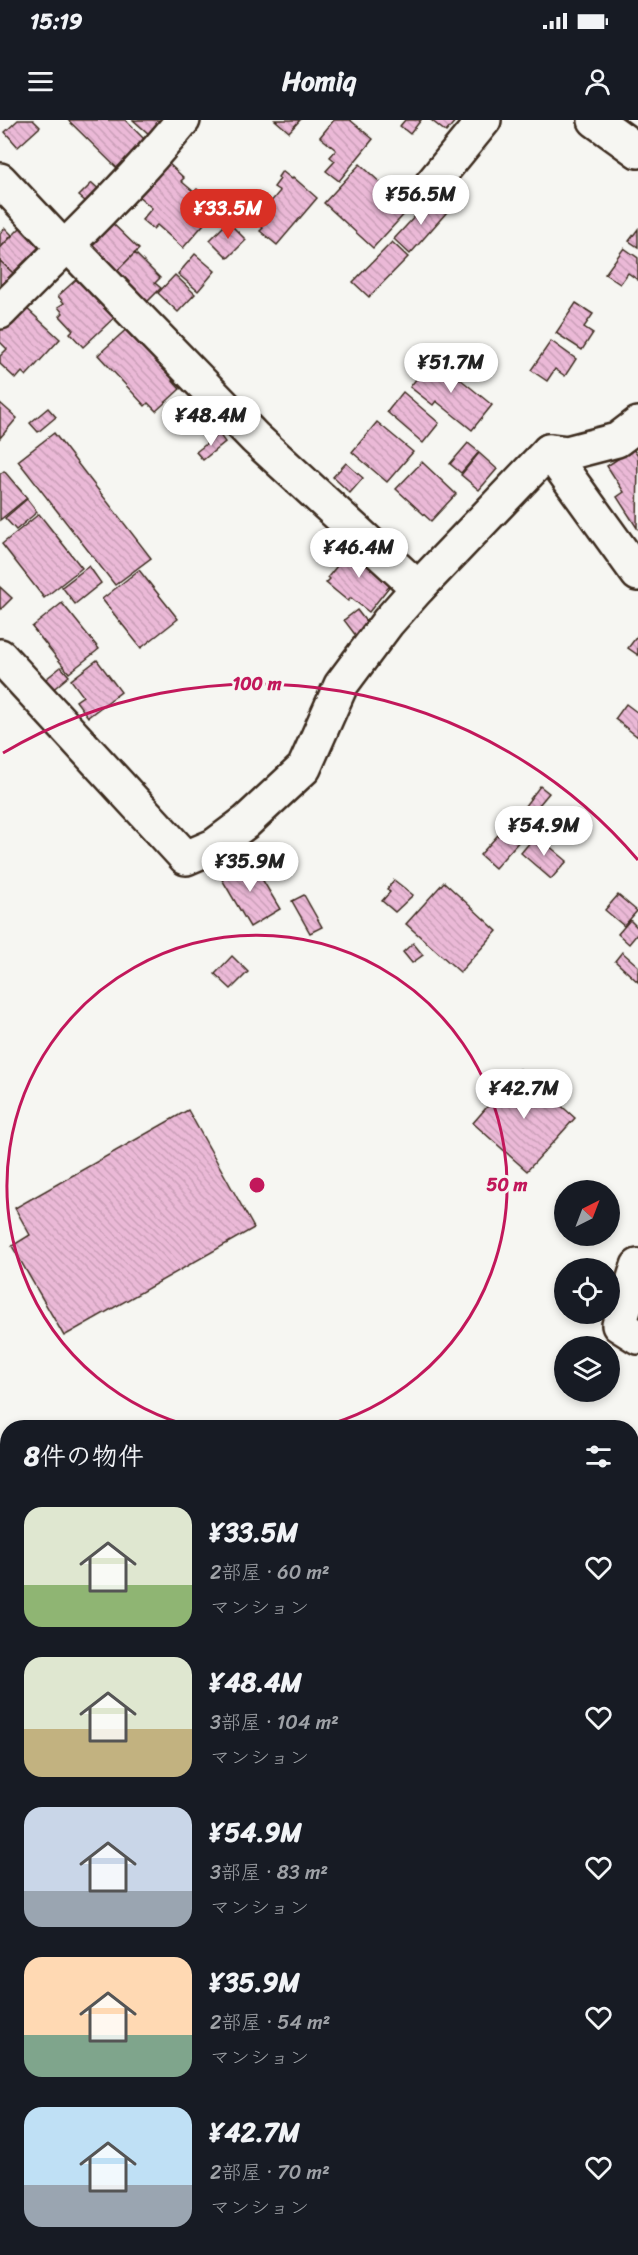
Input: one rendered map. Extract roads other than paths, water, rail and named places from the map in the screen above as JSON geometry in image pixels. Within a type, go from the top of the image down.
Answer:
[{"type":"street","points":[[0,312],[109,204],[183,120]]},
{"type":"street","points":[[431,185],[484,120]]},
{"type":"street","points":[[594,120],[638,151]]},
{"type":"street","points":[[0,180],[255,438],[418,588]]},
{"type":"street","points":[[549,451],[567,453],[617,440],[638,424]]},
{"type":"street","points":[[0,656],[186,858],[213,846],[246,822],[304,768],[341,685],[388,622],[549,451]]},
{"type":"street","points":[[549,451],[638,574]]},
{"type":"street","points":[[638,1266],[619,1325],[638,1337]]}]
